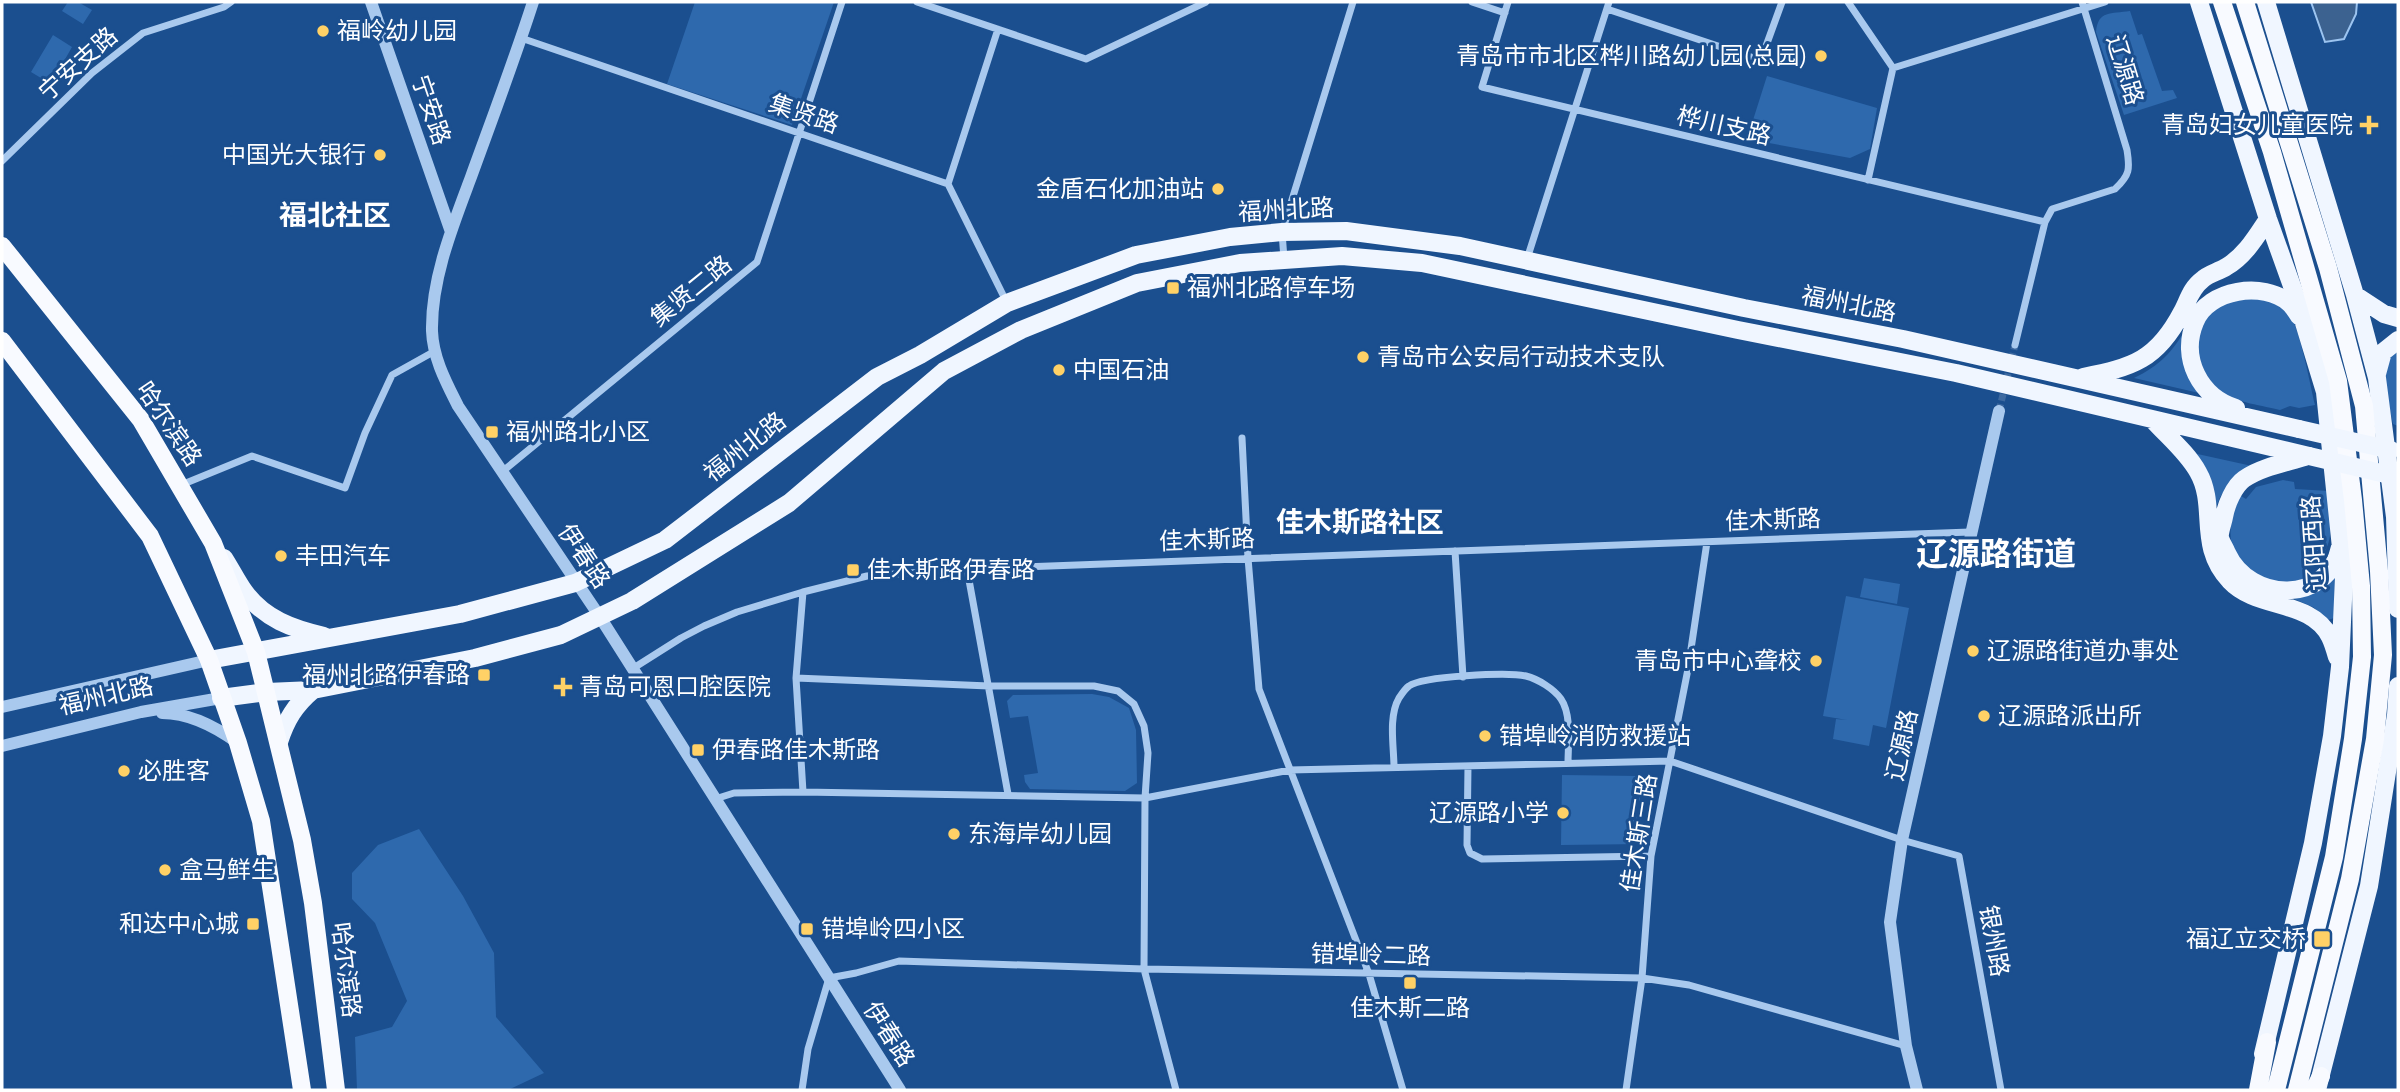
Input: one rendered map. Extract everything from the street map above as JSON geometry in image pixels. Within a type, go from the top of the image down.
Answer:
[{"type":"highway","name":"辽阳西路","points":[[2222,2],[2272,152],[2338,381],[2361,586],[2361,645],[2353,739],[2334,857],[2276,1090]]},
{"type":"highway","points":[[2245,2],[2328,268],[2364,406],[2379,571],[2383,655],[2375,739],[2350,878],[2297,1090]]},
{"type":"highway","name":"哈尔滨路","points":[[2,246],[141,420],[213,543],[256,652],[302,840],[313,902],[336,1090]]},
{"type":"highway","points":[[2,341],[150,536],[209,660],[239,743],[261,821],[302,1090]]},
{"type":"highway","points":[[2258,1090],[2267,1042]]},
{"type":"main road","name":"辽阳西路","points":[[2199,2],[2325,392],[2344,577],[2340,667],[2332,736],[2314,843],[2267,1042],[2250,1090]]},
{"type":"main road","points":[[2266,2],[2356,295],[2377,377],[2395,517],[2398,609]]},
{"type":"main road","points":[[2074,379],[2124,369],[2146,357],[2167,338],[2202,279],[2228,266],[2247,250],[2268,219]]},
{"type":"main road","name":"福州北路","points":[[209,660],[460,614],[575,583],[665,540],[877,377],[920,355],[1007,303],[1136,255],[1230,237],[1282,232],[1346,231],[1422,240],[1527,260],[1744,308],[1903,339],[2396,450]]},
{"type":"main road","name":"福州北路","points":[[221,698],[313,690],[475,659],[561,635],[632,601],[789,503],[944,371],[1021,330],[1137,284],[1240,263],[1342,256],[1422,263],[1955,373],[2398,477]]},
{"type":"main road","points":[[2299,429],[2222,404],[2199,382],[2188,352],[2195,320],[2212,301],[2241,291],[2266,292],[2289,303],[2305,324]]},
{"type":"main road","points":[[2356,295],[2384,314],[2398,318]]},
{"type":"main road","points":[[2377,377],[2383,352],[2398,340]]},
{"type":"main road","points":[[2152,419],[2198,472],[2205,498],[2207,533],[2215,564],[2232,583],[2250,596],[2289,608],[2320,624],[2330,636],[2340,667]]},
{"type":"main road","points":[[2309,456],[2270,467],[2242,480],[2226,507],[2220,537],[2232,563],[2242,574],[2256,584],[2285,592],[2313,586],[2337,561],[2341,543]]},
{"type":"main road","points":[[213,543],[244,590],[266,614],[300,630],[331,637]]},
{"type":"main road","points":[[2317,1086],[2369,886],[2397,713],[2398,686]]},
{"type":"main road","points":[[279,742],[285,723],[298,703],[313,690]]},
{"type":"street","name":"宁安支路","points":[[2,161],[92,73],[143,33],[224,7],[231,2]]},
{"type":"street","name":"宁安路","points":[[371,2],[451,232]]},
{"type":"street","name":"伊春路","points":[[533,2],[451,232],[433,303],[432,333],[443,376],[458,405],[600,617],[900,1090]]},
{"type":"street","name":"集贤二路","points":[[503,471],[757,262],[842,2]]},
{"type":"street","points":[[917,2],[1086,59],[1206,2]]},
{"type":"street","points":[[1284,260],[1282,232],[1353,2]]},
{"type":"street","points":[[1472,2],[1505,13]]},
{"type":"street","name":"桦川支路","points":[[1508,2],[1482,87],[2045,222]]},
{"type":"street","points":[[1527,260],[1608,5],[1757,59],[1762,57],[1782,2]]},
{"type":"street","points":[[1847,2],[1894,68],[1868,180]]},
{"type":"street","points":[[1894,68],[2083,5],[2105,2]]},
{"type":"street","name":"辽源路","points":[[2045,222],[2052,209],[2115,189],[2123,182],[2130,169],[2127,150],[2083,5]]},
{"type":"street","points":[[998,30],[948,184],[1007,303]]},
{"type":"street","name":"集贤路","points":[[521,38],[948,184]]},
{"type":"street","points":[[2015,345],[2045,222]]},
{"type":"street","points":[[180,485],[252,456],[345,488],[365,433],[392,375],[435,352]]},
{"type":"street","name":"辽源路","points":[[1917,1090],[1906,1046],[1891,922],[1902,841],[1999,411]]},
{"type":"street","points":[[1242,438],[1248,558],[1259,689],[1369,974],[1403,1090]]},
{"type":"street","name":"佳木斯路","points":[[632,669],[681,638],[737,612],[867,576],[967,569],[1970,532]]},
{"type":"street","name":"佳木斯三路","points":[[1626,1090],[1642,978],[1651,856],[1688,669],[1707,542]]},
{"type":"street","points":[[1455,551],[1463,677]]},
{"type":"street","points":[[967,569],[1008,794]]},
{"type":"street","points":[[803,592],[796,678],[803,792]]},
{"type":"street","name":"福州北路","points":[[2,707],[209,660]]},
{"type":"street","points":[[1394,767],[1393,723],[1398,699],[1409,686],[1427,679],[1463,677],[1524,676],[1551,689],[1562,700],[1566,713],[1568,763]]},
{"type":"street","points":[[796,678],[989,686],[1094,686],[1118,691],[1134,704],[1144,726],[1148,753],[1145,798],[1144,970],[1176,1090]]},
{"type":"street","name":"福州北路","points":[[2,746],[141,712],[221,698]]},
{"type":"street","points":[[141,712],[173,713],[193,718],[219,729],[239,743]]},
{"type":"street","points":[[715,799],[734,793],[803,792],[1145,798],[1290,770],[1670,761],[1902,841]]},
{"type":"street","points":[[1468,765],[1467,845],[1470,853],[1482,859],[1651,856]]},
{"type":"street","name":"银州路","points":[[1902,841],[1959,856],[2001,1090]]},
{"type":"street","name":"错埠岭二路","points":[[829,978],[856,974],[899,961],[1144,970],[1642,978],[1689,985],[1906,1046]]},
{"type":"street","points":[[802,1090],[807,1049],[829,978]]},
{"type":"shaded area","points":[[68,2],[78,2],[92,10],[83,24],[62,11]]},
{"type":"shaded area","points":[[695,2],[834,2],[792,125],[667,84]]},
{"type":"shaded area","points":[[2311,2],[2357,2],[2356,14],[2344,39],[2325,42]]},
{"type":"shaded area","points":[[2130,11],[2138,35],[2142,34],[2162,91],[2173,90],[2177,98],[2124,115],[2096,32],[2103,16]]},
{"type":"shaded area","points":[[53,35],[72,47],[51,84],[31,72]]},
{"type":"shaded area","points":[[1767,76],[1877,108],[1870,149],[1850,158],[1747,139]]},
{"type":"shaded area","points":[[2241,297],[2274,300],[2284,305],[2289,312],[2299,336],[2315,405],[2299,408],[2290,406],[2280,410],[2242,401],[2223,393],[2206,375],[2198,352],[2201,328],[2216,308]]},
{"type":"shaded area","points":[[2186,328],[2186,362],[2190,378],[2199,393],[2134,378],[2164,358]]},
{"type":"shaded area","points":[[2398,346],[2398,426],[2393,424],[2382,373],[2384,363]]},
{"type":"shaded area","points":[[2193,453],[2252,466],[2227,486],[2213,515]]},
{"type":"shaded area","points":[[2283,480],[2294,482],[2295,489],[2329,491],[2331,524],[2324,553],[2308,568],[2312,578],[2284,583],[2267,581],[2253,575],[2242,566],[2231,541],[2234,511],[2241,496],[2246,499],[2256,487]]},
{"type":"shaded area","points":[[2335,575],[2334,618],[2328,620],[2313,607],[2294,599]]},
{"type":"shaded area","points":[[1864,578],[1900,584],[1897,604],[1860,597]]},
{"type":"shaded area","points":[[1846,596],[1909,608],[1886,728],[1873,725],[1869,746],[1833,739],[1836,719],[1847,720],[1823,716]]},
{"type":"shaded area","points":[[1092,694],[1109,697],[1129,708],[1136,730],[1137,783],[1125,791],[1030,789],[1024,775],[1038,773],[1028,716],[1010,718],[1007,701],[1013,695]]},
{"type":"shaded area","points":[[1562,775],[1639,776],[1642,844],[1561,845]]},
{"type":"shaded area","points":[[419,829],[463,896],[494,953],[496,1017],[544,1073],[508,1090],[357,1090],[355,1037],[392,1027],[407,1001],[375,923],[352,899],[352,873],[378,845]]},
{"type":"tunnel","points":[[1999,411],[2015,345]]},
{"type":"place","name":"福岭幼儿园","points":[[323,31]]},
{"type":"place","name":"青岛市市北区桦川路幼儿园(总园)","points":[[1821,56]]},
{"type":"place","name":"青岛妇女儿童医院","points":[[2369,125]]},
{"type":"place","name":"中国光大银行","points":[[380,155]]},
{"type":"place","name":"金盾石化加油站","points":[[1218,189]]},
{"type":"place","name":"福州北路停车场","points":[[1173,288]]},
{"type":"place","name":"青岛市公安局行动技术支队","points":[[1363,357]]},
{"type":"place","name":"中国石油","points":[[1059,370]]},
{"type":"place","name":"福州路北小区","points":[[492,432]]},
{"type":"place","name":"丰田汽车","points":[[281,556]]},
{"type":"place","name":"佳木斯路伊春路","points":[[853,570]]},
{"type":"place","name":"辽源路街道办事处","points":[[1973,651]]},
{"type":"place","name":"青岛市中心聋校","points":[[1816,661]]},
{"type":"place","name":"福州北路伊春路","points":[[484,675]]},
{"type":"place","name":"青岛可恩口腔医院","points":[[563,687]]},
{"type":"place","name":"辽源路派出所","points":[[1984,716]]},
{"type":"place","name":"错埠岭消防救援站","points":[[1485,736]]},
{"type":"place","name":"伊春路佳木斯路","points":[[698,750]]},
{"type":"place","name":"必胜客","points":[[124,771]]},
{"type":"place","name":"辽源路小学","points":[[1563,813]]},
{"type":"place","name":"东海岸幼儿园","points":[[954,834]]},
{"type":"place","name":"盒马鲜生","points":[[165,870]]},
{"type":"place","name":"和达中心城","points":[[253,924]]},
{"type":"place","name":"错埠岭四小区","points":[[807,929]]},
{"type":"place","name":"福辽立交桥","points":[[2322,939]]},
{"type":"place","name":"佳木斯二路","points":[[1410,983]]},
{"type":"district","name":"福北社区","points":[[335,215]]},
{"type":"district","name":"佳木斯路社区","points":[[1360,522]]},
{"type":"district","name":"辽源路街道","points":[[1996,554]]}]
